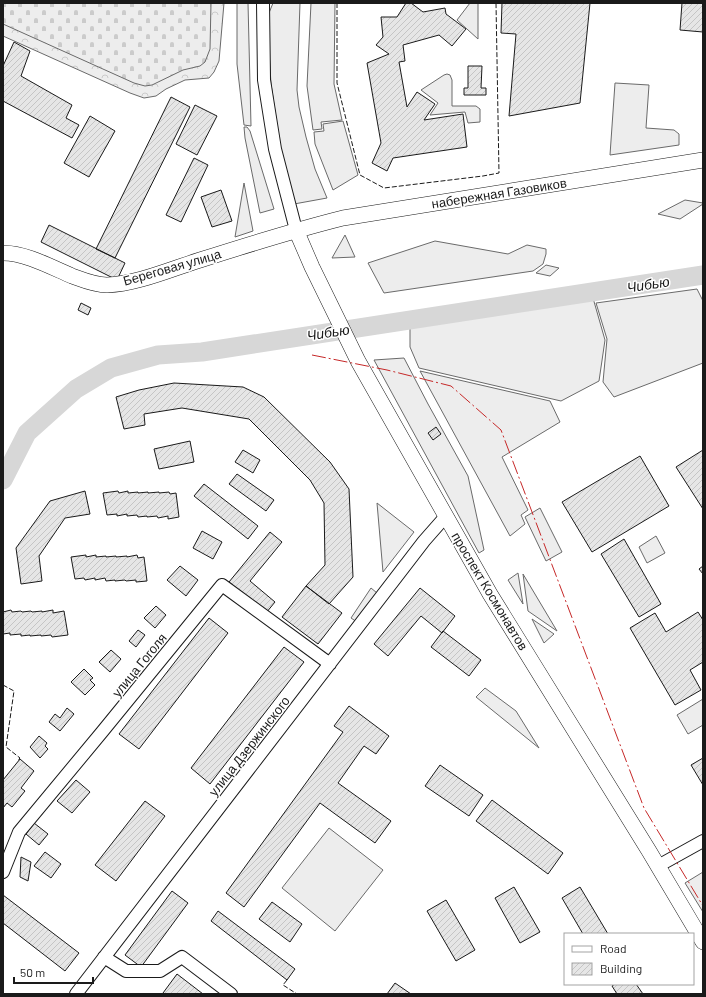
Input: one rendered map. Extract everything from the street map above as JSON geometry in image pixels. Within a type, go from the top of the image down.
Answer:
[{"type":"main road","name":"набережная Газовиков","points":[[296,230],[343,218],[703,160]]},
{"type":"main road","name":"Береговая улица","points":[[3,253],[11,253],[37,261],[89,283],[106,285],[135,281],[296,230]]},
{"type":"main road","name":"проспект Космонавтов","points":[[296,230],[312,267],[358,361],[490,594],[658,866],[703,942]]},
{"type":"street","points":[[263,3],[264,80],[275,149],[296,230]]},
{"type":"street","name":"улица Дзержинского","points":[[76,994],[424,541],[446,516]]},
{"type":"street","name":"улица Гоголя","points":[[3,872],[19,832],[222,585],[330,664]]},
{"type":"street","points":[[658,866],[703,841]]},
{"type":"street","points":[[104,957],[126,971],[160,971],[182,957],[231,994]]},
{"type":"shaded area","points":[[237,3],[248,3],[251,126],[244,125],[237,64]]},
{"type":"shaded area","points":[[273,3],[300,3],[297,90],[299,107],[315,169],[327,198],[294,204],[281,153],[271,84],[267,18]]},
{"type":"shaded area","points":[[311,3],[335,3],[334,84],[342,120],[321,122],[322,129],[313,130],[307,86]]},
{"type":"shaded area","points":[[470,3],[478,3],[478,39],[457,20]]},
{"type":"shaded area","points":[[447,74],[450,75],[452,80],[452,106],[476,106],[480,109],[480,122],[468,123],[465,112],[430,115],[438,103],[421,90]]},
{"type":"shaded area","points":[[615,83],[649,85],[646,128],[674,130],[679,134],[679,145],[610,155]]},
{"type":"shaded area","points":[[343,121],[358,175],[333,190],[315,144],[314,132],[324,131],[323,124]]},
{"type":"shaded area","points":[[244,127],[247,127],[250,131],[274,209],[260,213],[245,138]]},
{"type":"shaded area","points":[[244,183],[253,231],[235,237]]},
{"type":"shaded area","points":[[685,200],[703,204],[680,219],[658,214]]},
{"type":"shaded area","points":[[345,235],[355,257],[332,258]]},
{"type":"shaded area","points":[[435,241],[508,254],[527,245],[546,249],[546,254],[543,264],[533,271],[384,293],[368,263]]},
{"type":"shaded area","points":[[546,265],[559,268],[550,276],[536,273]]},
{"type":"shaded area","points":[[697,289],[703,301],[703,363],[614,397],[603,382],[607,339],[596,303]]},
{"type":"shaded area","points":[[593,298],[605,340],[599,381],[561,401],[419,368],[410,347],[410,324]]},
{"type":"shaded area","points":[[404,358],[468,476],[484,550],[479,553],[374,360]]},
{"type":"shaded area","points":[[420,371],[550,401],[560,422],[502,457],[528,510],[521,515],[525,524],[510,536]]},
{"type":"shaded area","points":[[377,503],[414,532],[383,572]]},
{"type":"shaded area","points":[[540,508],[562,552],[546,561],[525,517]]},
{"type":"shaded area","points":[[656,536],[665,553],[647,563],[639,547]]},
{"type":"shaded area","points":[[518,573],[523,604],[508,580]]},
{"type":"shaded area","points":[[523,574],[557,631],[528,611]]},
{"type":"shaded area","points":[[371,588],[377,593],[357,622],[351,618]]},
{"type":"shaded area","points":[[532,619],[554,634],[544,643]]},
{"type":"shaded area","points":[[485,688],[516,711],[539,748],[476,697]]},
{"type":"shaded area","points":[[703,699],[703,725],[688,734],[677,715]]},
{"type":"shaded area","points":[[329,828],[383,870],[335,931],[282,888]]},
{"type":"shaded area","points":[[703,872],[703,912],[685,883]]},
{"type":"green space","points":[[3,3],[224,3],[219,61],[214,72],[209,78],[185,80],[166,89],[156,96],[144,98],[3,36]]},
{"type":"green space","points":[[3,3],[211,3],[210,49],[205,62],[200,66],[183,70],[152,85],[145,86],[134,83],[3,24]]},
{"type":"building","points":[[406,3],[411,3],[423,12],[445,8],[446,14],[466,29],[452,46],[439,35],[403,45],[405,61],[399,62],[407,107],[417,92],[435,104],[424,120],[463,114],[467,147],[393,158],[387,171],[372,163],[381,143],[367,63],[389,54],[376,45],[383,37],[381,17],[397,17]]},
{"type":"building","points":[[502,3],[590,3],[580,103],[509,116],[516,34],[501,33]]},
{"type":"building","points":[[682,3],[703,3],[703,32],[680,30]]},
{"type":"building","points":[[14,42],[30,51],[21,76],[72,105],[66,118],[79,125],[72,138],[3,101],[3,66]]},
{"type":"building","points":[[468,66],[482,66],[481,88],[486,88],[486,95],[464,95],[464,88],[468,88]]},
{"type":"building","points":[[171,97],[190,107],[115,258],[96,249]]},
{"type":"building","points":[[195,105],[217,116],[197,155],[176,144]]},
{"type":"building","points":[[90,116],[115,131],[89,177],[64,163]]},
{"type":"building","points":[[194,158],[208,165],[181,222],[166,215]]},
{"type":"building","points":[[221,190],[232,221],[212,227],[201,197]]},
{"type":"building","points":[[49,225],[125,263],[117,280],[41,242]]},
{"type":"building","points":[[81,303],[91,308],[88,315],[78,310]]},
{"type":"building","points":[[174,383],[243,387],[264,397],[330,462],[349,489],[353,577],[329,604],[306,586],[325,565],[324,503],[310,480],[249,419],[182,408],[144,414],[145,425],[124,429],[116,397],[139,390]]},
{"type":"building","points":[[436,427],[441,434],[433,440],[428,433]]},
{"type":"building","points":[[190,441],[194,462],[159,469],[154,449]]},
{"type":"building","points":[[243,450],[260,460],[253,473],[235,462]]},
{"type":"building","points":[[703,450],[703,509],[676,467]]},
{"type":"building","points":[[640,456],[669,506],[592,552],[562,502]]},
{"type":"building","points":[[237,474],[274,500],[266,511],[229,484]]},
{"type":"building","points":[[204,484],[258,526],[248,539],[194,496]]},
{"type":"building","points":[[85,491],[90,514],[65,518],[39,556],[42,581],[21,584],[16,548],[50,501]]},
{"type":"building","points":[[118,491],[119,493],[128,491],[128,493],[176,493],[179,517],[168,519],[168,516],[158,518],[157,516],[127,516],[127,514],[117,516],[117,514],[107,515],[103,493]]},
{"type":"building","points":[[202,531],[222,542],[213,559],[193,548]]},
{"type":"building","points":[[270,532],[282,542],[250,581],[275,602],[266,613],[229,582]]},
{"type":"building","points":[[624,539],[661,604],[639,617],[601,554]]},
{"type":"building","points":[[86,555],[86,557],[96,555],[96,557],[127,557],[137,555],[138,558],[144,557],[147,581],[106,581],[105,578],[95,580],[95,578],[85,580],[84,578],[75,579],[71,557]]},
{"type":"building","points":[[180,566],[198,580],[186,596],[167,580]]},
{"type":"building","points":[[703,566],[703,574],[699,569]]},
{"type":"building","points":[[306,586],[342,613],[318,644],[282,617]]},
{"type":"building","points":[[420,588],[455,616],[442,633],[421,616],[388,656],[374,644]]},
{"type":"building","points":[[156,606],[166,615],[155,628],[144,618]]},
{"type":"building","points":[[11,610],[12,612],[42,612],[53,610],[53,613],[64,611],[68,635],[52,637],[51,635],[21,636],[21,634],[3,634],[3,612]]},
{"type":"building","points":[[698,612],[703,620],[703,662],[690,670],[701,690],[675,705],[630,628],[655,613],[666,632]]},
{"type":"building","points":[[209,618],[228,633],[139,749],[119,734]]},
{"type":"building","points":[[138,630],[145,635],[136,647],[129,641]]},
{"type":"building","points":[[443,631],[481,660],[469,676],[431,647]]},
{"type":"building","points":[[284,647],[304,662],[210,784],[191,768]]},
{"type":"building","points":[[111,650],[121,659],[110,672],[99,662]]},
{"type":"building","points":[[84,669],[93,678],[90,680],[95,685],[85,695],[71,682]]},
{"type":"building","points":[[349,706],[389,736],[376,754],[364,746],[338,783],[391,821],[375,843],[320,803],[244,907],[226,893],[343,732],[334,726]]},
{"type":"building","points":[[67,708],[74,714],[60,731],[49,722],[55,714],[60,718]]},
{"type":"building","points":[[39,736],[47,743],[45,746],[48,749],[40,758],[30,747]]},
{"type":"building","points":[[703,758],[703,785],[691,765]]},
{"type":"building","points":[[20,759],[34,771],[21,788],[25,791],[12,807],[7,803],[3,808],[3,780]]},
{"type":"building","points":[[440,765],[483,795],[469,816],[425,786]]},
{"type":"building","points":[[76,780],[90,792],[72,813],[57,801]]},
{"type":"building","points":[[492,800],[563,853],[548,874],[476,821]]},
{"type":"building","points":[[145,801],[165,816],[116,881],[95,865]]},
{"type":"building","points":[[34,823],[48,834],[39,845],[26,834]]},
{"type":"building","points":[[45,852],[61,864],[51,878],[34,866]]},
{"type":"building","points":[[21,857],[31,862],[28,881],[20,877]]},
{"type":"building","points":[[514,887],[540,932],[520,943],[495,898]]},
{"type":"building","points":[[580,887],[607,933],[582,933],[562,898]]},
{"type":"building","points":[[172,891],[188,903],[141,967],[125,955]]},
{"type":"building","points":[[3,895],[79,953],[65,971],[3,923]]},
{"type":"building","points":[[446,900],[475,950],[456,961],[427,911]]},
{"type":"building","points":[[272,902],[302,924],[290,942],[259,919]]},
{"type":"building","points":[[218,911],[295,969],[287,980],[211,921]]},
{"type":"building","points":[[177,974],[203,994],[164,994],[163,993]]},
{"type":"building","points":[[395,983],[411,994],[387,994]]},
{"type":"building","points":[[637,985],[643,994],[617,994],[612,986]]},
{"type":"waterway","name":"Чибью","points":[[3,480],[27,433],[76,389],[111,368],[158,355],[202,352],[703,275]]},
{"type":"fence","points":[[337,3],[337,83],[360,175],[384,188],[499,173],[496,3]]},
{"type":"fence","points":[[3,685],[14,691],[6,747],[20,758],[18,760]]},
{"type":"fence","points":[[287,980],[283,985],[297,994]]},
{"type":"power","points":[[312,355],[387,370],[451,386],[501,430],[644,808],[703,906]]}]
